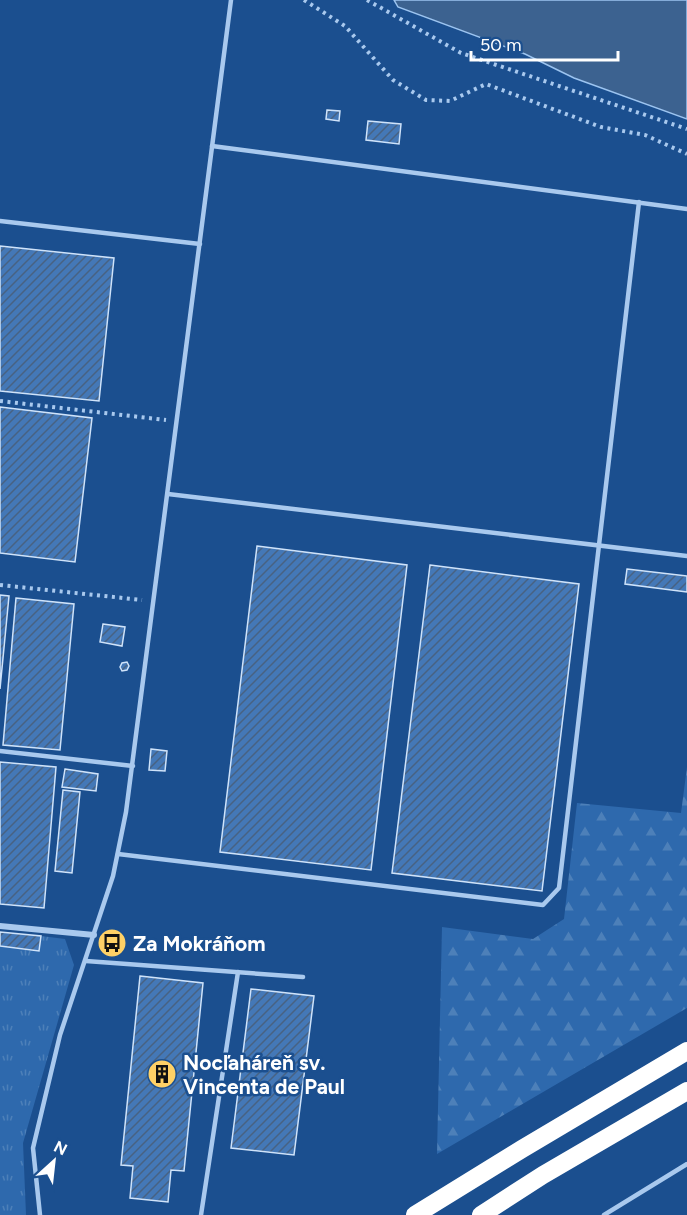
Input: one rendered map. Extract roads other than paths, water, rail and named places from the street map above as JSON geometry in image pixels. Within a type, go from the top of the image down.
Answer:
[{"type":"highway","points":[[416,1215],[687,1051]]},
{"type":"highway","points":[[481,1215],[543,1175],[687,1091]]},
{"type":"street","points":[[0,926],[94,935]]},
{"type":"lane","points":[[40,1215],[33,1148],[60,1035],[86,960],[118,854],[134,766],[231,0]]},
{"type":"lane","points":[[212,146],[687,209]]},
{"type":"lane","points":[[118,854],[543,904],[559,888],[639,202]]},
{"type":"lane","points":[[0,221],[200,244]]},
{"type":"lane","points":[[168,494],[687,556]]},
{"type":"lane","points":[[0,751],[134,766]]},
{"type":"lane","points":[[86,960],[303,977]]},
{"type":"lane","points":[[201,1215],[238,972]]},
{"type":"lane","points":[[604,1215],[687,1164]]},
{"type":"place","name":"Za Mokráňom","points":[[112,943]]},
{"type":"place","name":"Nocľaháreň sv. Vincenta de Paul","points":[[162,1074]]}]
